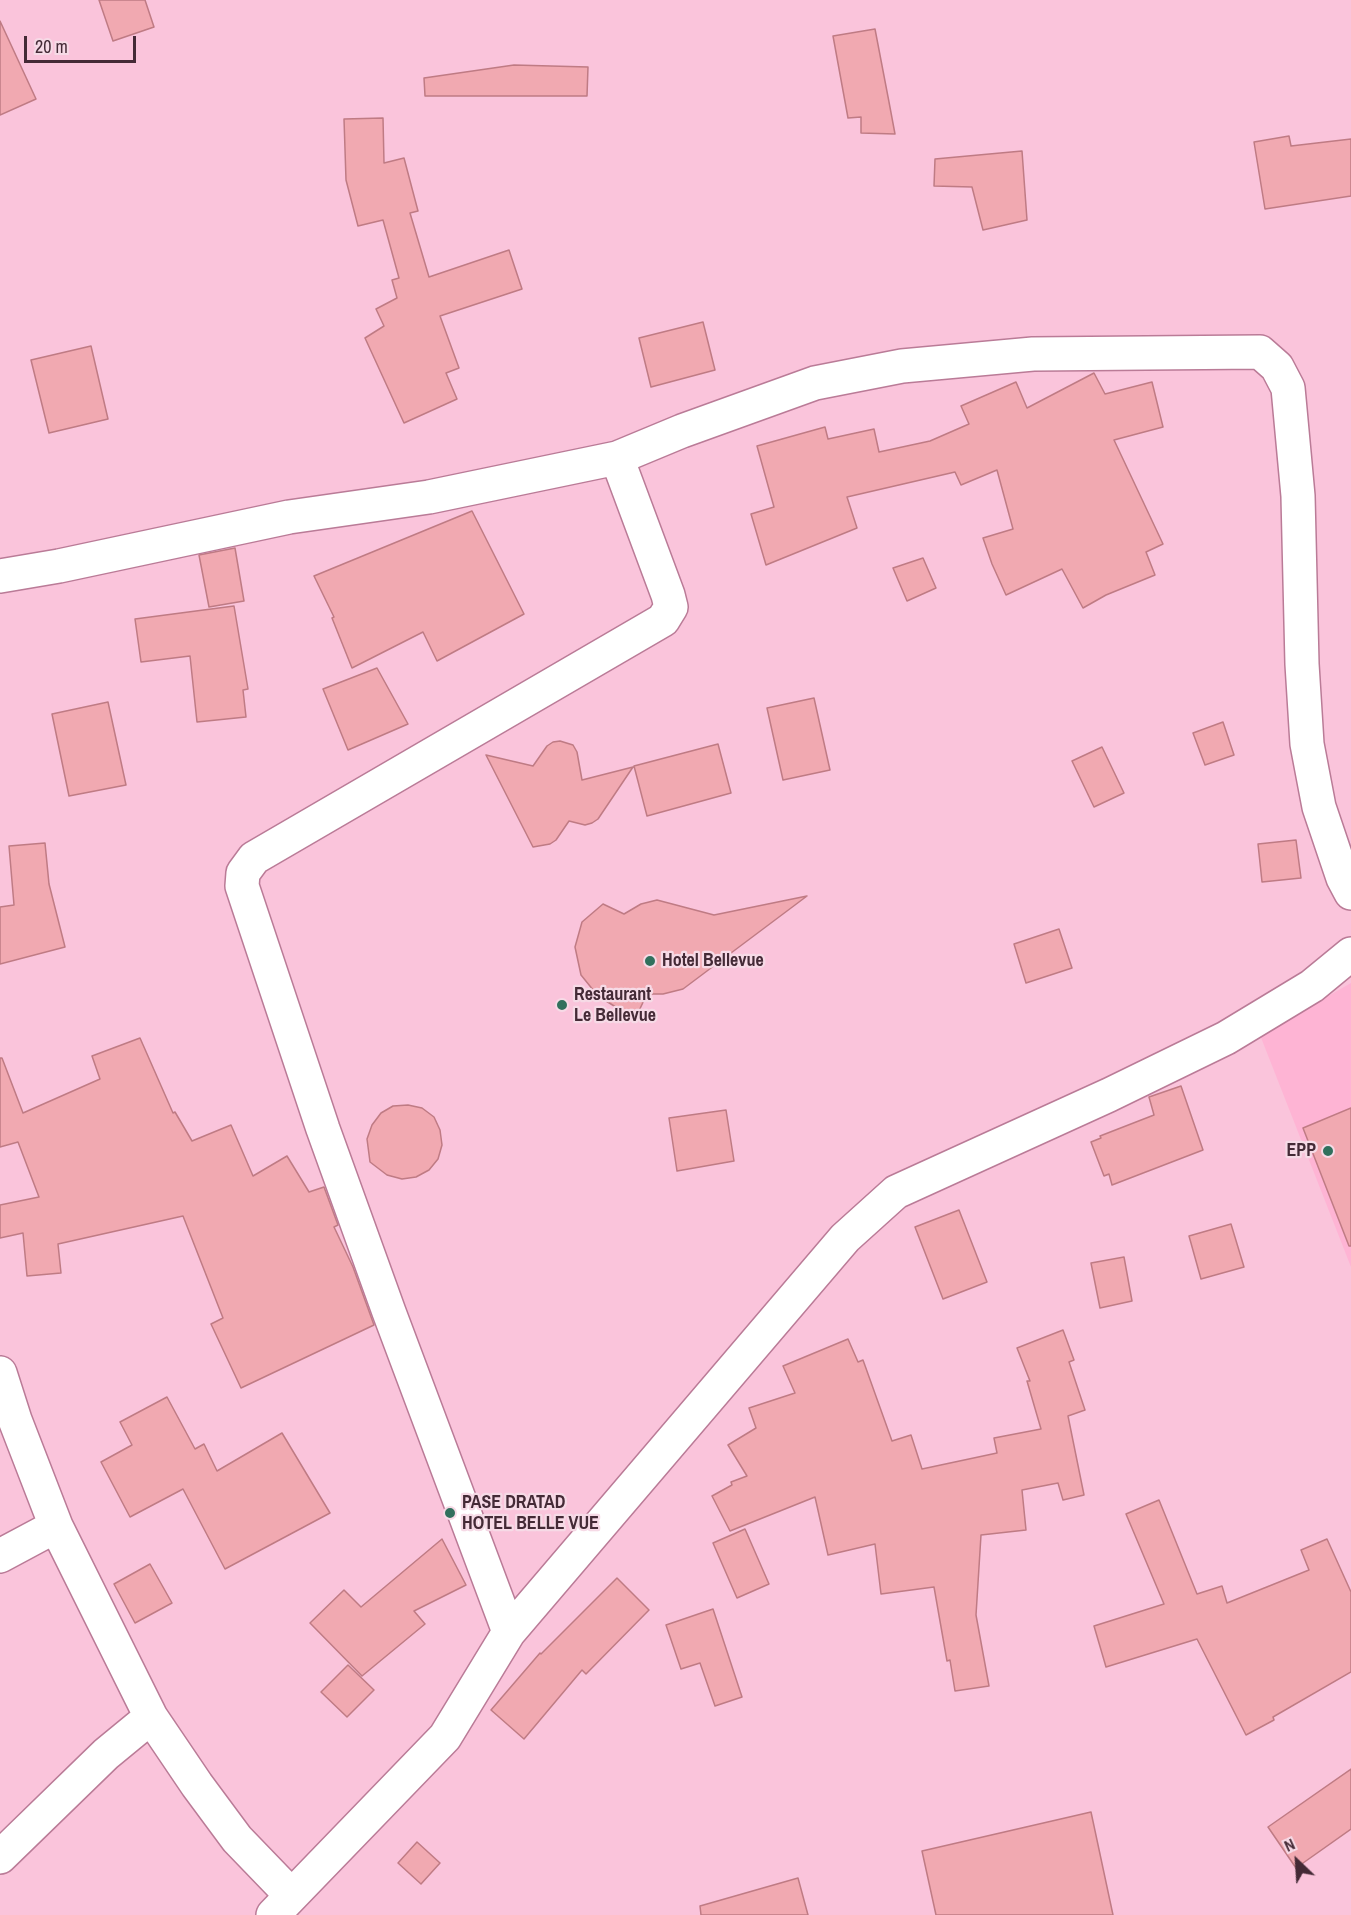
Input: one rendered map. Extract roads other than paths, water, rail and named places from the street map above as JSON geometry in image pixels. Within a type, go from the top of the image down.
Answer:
[{"type":"street","points":[[0,576],[59,566],[289,517],[429,497],[617,458],[682,431],[815,383],[902,366],[1033,354],[1260,352],[1277,367],[1288,388],[1298,496],[1302,664],[1307,744],[1319,807],[1343,878],[1351,893]]},
{"type":"street","points":[[509,1632],[397,1335],[323,1129],[242,886],[243,873],[254,858],[663,620],[671,607],[668,595],[617,458]]},
{"type":"street","points":[[0,1373],[15,1420],[56,1526],[151,1717],[282,1905],[445,1737],[509,1632],[845,1238],[896,1192],[1109,1095],[1226,1038],[1312,986],[1351,954]]},
{"type":"street","points":[[0,1556],[56,1526]]},
{"type":"street","points":[[0,1857],[106,1754],[151,1717]]},
{"type":"place","name":"Hotel Bellevue","points":[[650,961]]},
{"type":"place","name":"Restaurant Le Bellevue","points":[[562,1005]]},
{"type":"place","name":"EPP","points":[[1328,1151]]},
{"type":"place","name":"PASE DRATAD HOTEL BELLE VUE","points":[[450,1513]]}]
